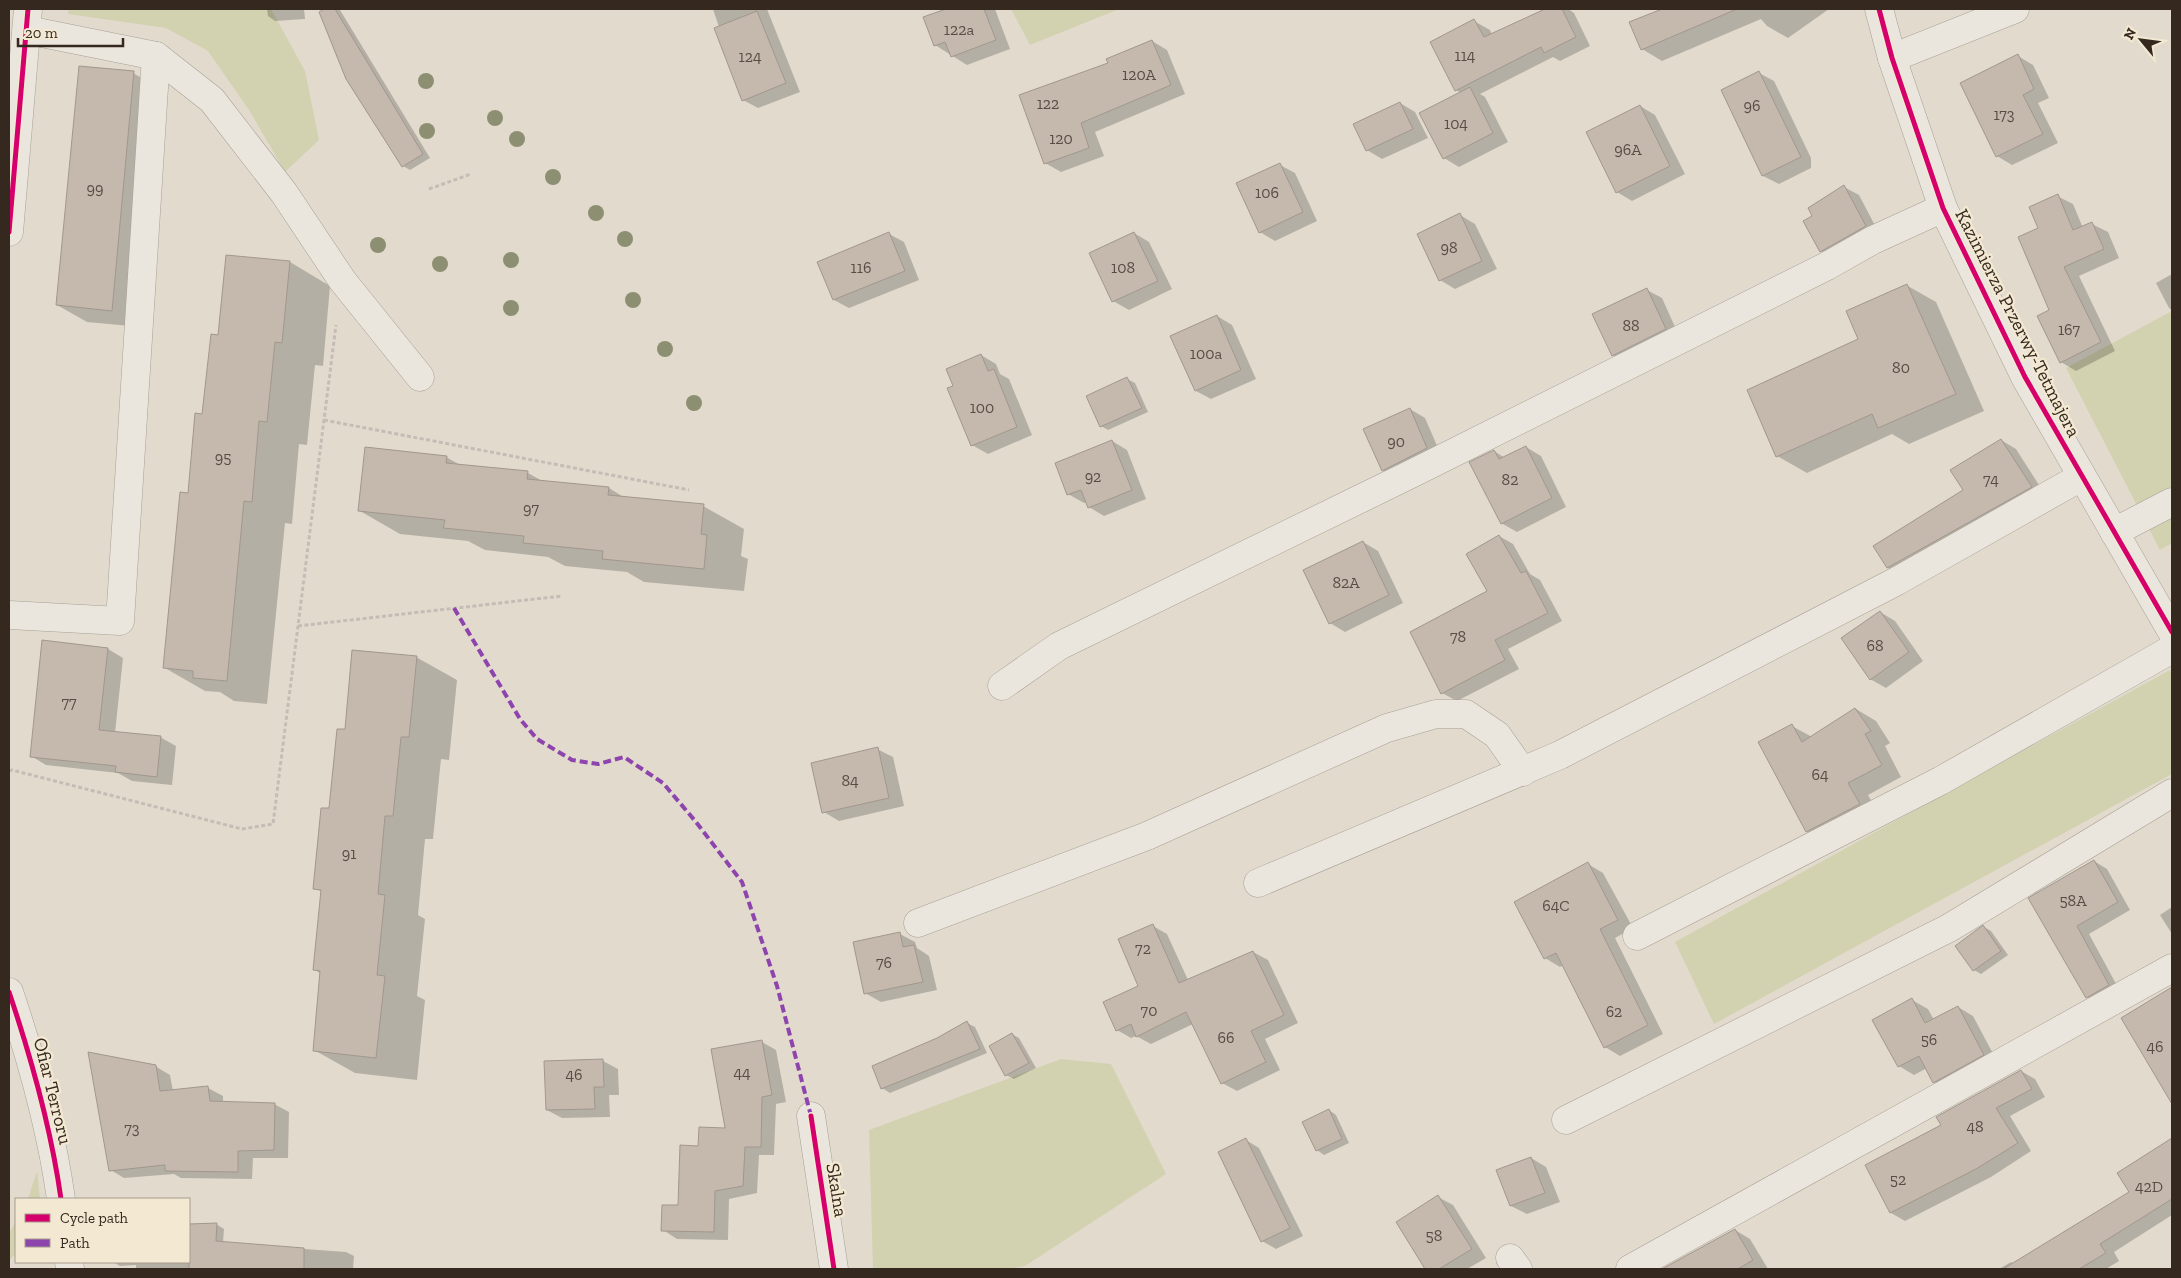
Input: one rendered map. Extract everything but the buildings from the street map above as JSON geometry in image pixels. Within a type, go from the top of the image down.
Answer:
[{"type":"street","name":"Kazimierza Przerwy-Tetmajera","points":[[1879,9],[1892,58],[1943,208],[2025,378],[2172,632]]},
{"type":"street","points":[[1892,58],[2015,9]]},
{"type":"street","points":[[9,232],[28,19],[156,56],[212,100],[284,193],[342,280],[420,377]]},
{"type":"street","points":[[9,615],[120,621],[156,56]]},
{"type":"street","points":[[1002,686],[1059,646],[1420,470],[1827,266],[1873,240],[1943,208]]},
{"type":"street","points":[[1258,882],[1560,755],[1896,581],[2081,477]]},
{"type":"street","points":[[2114,532],[2172,502]]},
{"type":"street","points":[[1637,936],[1940,781],[2172,649]]},
{"type":"street","points":[[918,923],[1147,836],[1387,728],[1436,714],[1466,714],[1497,735],[1523,772]]},
{"type":"street","points":[[1566,1120],[1949,928],[2172,793]]},
{"type":"street","points":[[1630,1269],[2172,968]]},
{"type":"street","name":"Ofiar Terroru","points":[[9,992],[30,1055],[49,1127],[61,1198]]},
{"type":"street","name":"Skalna","points":[[811,1116],[834,1269]]},
{"type":"path","points":[[428,189],[471,174]]},
{"type":"path","points":[[9,771],[22,772],[242,829],[273,824],[342,280]]},
{"type":"path","points":[[324,420],[689,490]]},
{"type":"path","points":[[298,626],[562,596]]},
{"type":"green space","points":[[69,9],[271,9],[305,71],[319,140],[285,172],[249,110],[208,51],[166,28],[68,14]]},
{"type":"green space","points":[[1011,9],[1119,9],[1030,45]]},
{"type":"green space","points":[[2172,311],[2172,543],[2160,550],[2066,368]]},
{"type":"green space","points":[[2170,670],[2172,675],[2172,774],[1714,1024],[1675,942]]},
{"type":"green space","points":[[1061,1059],[1111,1064],[1166,1174],[1025,1266],[1009,1269],[873,1269],[869,1130]]},
{"type":"green space","points":[[37,1171],[40,1198],[28,1198]]},
{"type":"green space","points":[[15,1223],[15,1254],[9,1261],[9,1233]]},
{"type":"marked path","points":[[454,608],[520,719],[537,739],[572,760],[598,764],[624,757],[663,783],[742,882],[777,986],[811,1116]]},
{"type":"cycle path","points":[[9,232],[28,9]]},
{"type":"cycle path","points":[[1879,9],[1892,58],[1943,208],[2025,377],[2172,632]]},
{"type":"cycle path","points":[[9,992],[40,1094],[52,1146],[61,1198]]},
{"type":"cycle path","points":[[811,1116],[834,1269]]}]
